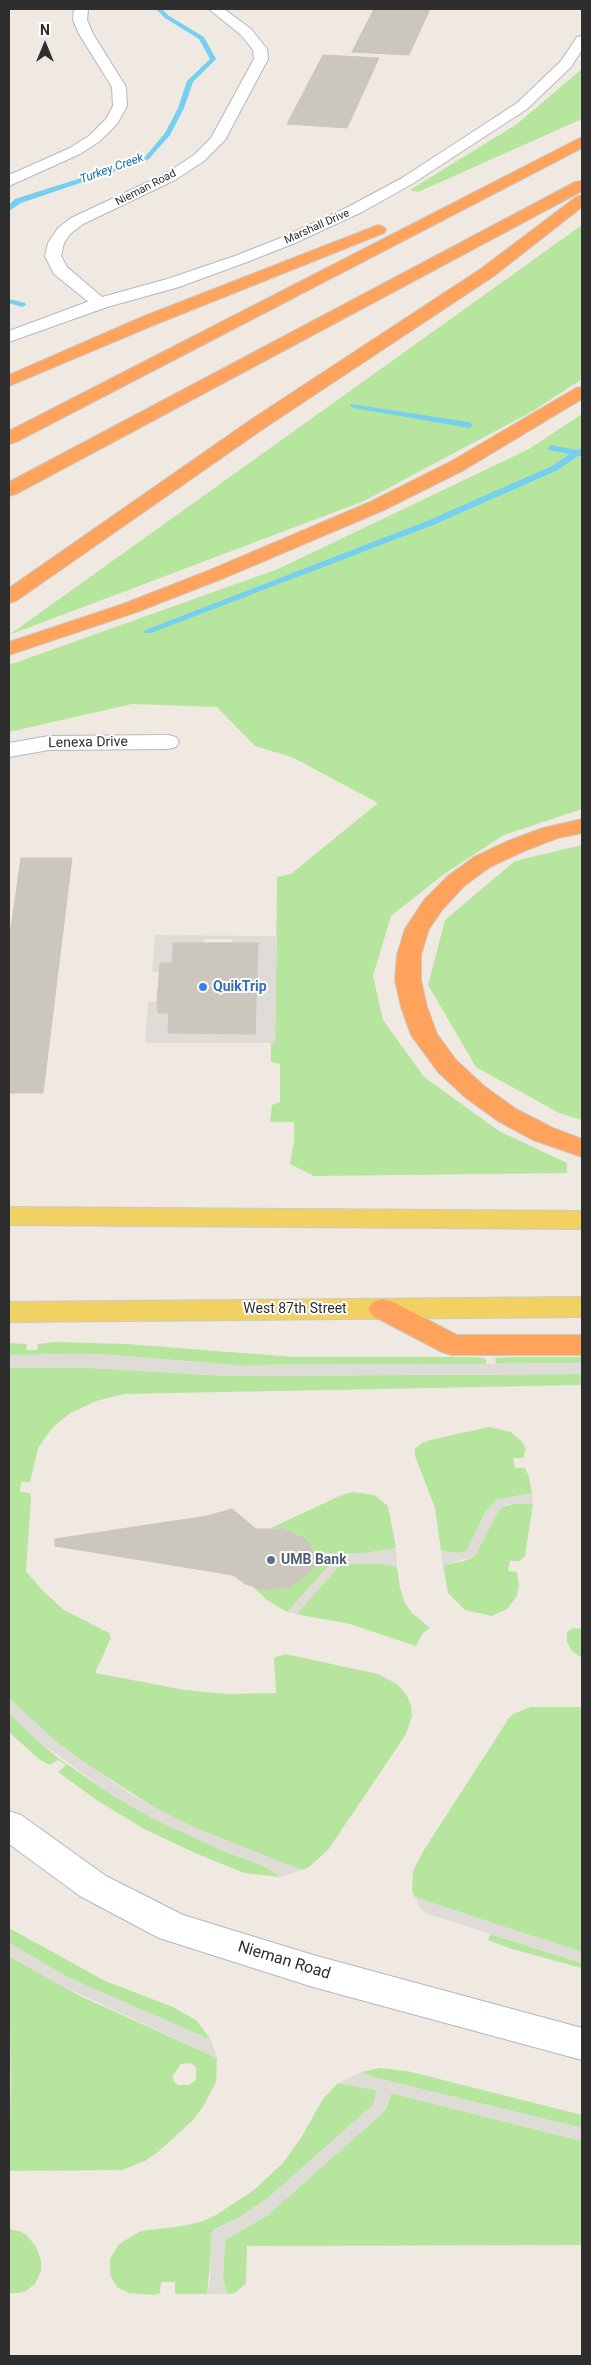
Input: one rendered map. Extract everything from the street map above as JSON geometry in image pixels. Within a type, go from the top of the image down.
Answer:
[{"type":"highway","points":[[9,438],[582,142]]},
{"type":"highway","points":[[9,381],[148,321],[529,170]]},
{"type":"highway","points":[[9,490],[582,184]]},
{"type":"highway","points":[[9,597],[259,424],[488,272],[582,200]]},
{"type":"highway","points":[[9,650],[130,608],[319,532],[457,466],[582,392]]},
{"type":"highway","points":[[582,826],[550,833],[516,846],[482,862],[456,881],[433,905],[417,929],[409,955],[408,980],[414,1007],[424,1035],[447,1066],[475,1092],[507,1115],[543,1134],[582,1150]]},
{"type":"highway","points":[[383,1309],[452,1345],[582,1345]]},
{"type":"main road","points":[[9,1216],[582,1220]]},
{"type":"main road","name":"West 87th Street","points":[[9,1312],[582,1307]]},
{"type":"street","points":[[9,182],[82,147],[95,138],[112,121],[120,106],[119,87],[86,34],[80,20],[82,9]]},
{"type":"street","name":"Nieman Road","points":[[101,303],[60,270],[54,256],[56,243],[64,231],[77,221],[170,177],[200,158],[217,140],[262,59],[260,49],[246,32],[216,9]]},
{"type":"street","name":"Marshall Drive","points":[[9,337],[101,303],[173,283],[241,259],[289,240],[365,204],[407,181],[522,106],[566,64],[582,40]]},
{"type":"street","name":"Lenexa Drive","points":[[9,750],[49,743],[168,742]]},
{"type":"street","name":"Nieman Road","points":[[9,1825],[93,1886],[172,1927],[312,1972],[582,2044]]},
{"type":"green space","points":[[582,69],[582,119],[418,192],[410,190],[517,124]]},
{"type":"green space","points":[[582,225],[582,379],[533,411],[364,501],[9,635]]},
{"type":"green space","points":[[582,414],[582,809],[504,835],[444,874],[391,916],[373,976],[383,1020],[424,1077],[499,1131],[567,1163],[567,1173],[314,1176],[290,1164],[294,1142],[294,1122],[270,1122],[272,1105],[280,1102],[280,1064],[271,1062],[271,1043],[275,1043],[277,877],[291,874],[378,803],[294,758],[255,746],[217,707],[132,704],[9,732],[9,665],[278,569],[529,449]]},
{"type":"green space","points":[[582,845],[582,1120],[559,1113],[476,1067],[428,985],[445,920],[515,861]]},
{"type":"green space","points":[[56,1342],[126,1344],[294,1357],[477,1357],[486,1359],[486,1364],[236,1365],[99,1354],[9,1355],[9,1343],[27,1344],[26,1350],[37,1350],[38,1344]]},
{"type":"green space","points":[[582,1357],[582,1363],[496,1364],[495,1358]]},
{"type":"green space","points":[[9,1368],[90,1368],[229,1376],[582,1374],[582,1385],[124,1394],[96,1401],[69,1414],[53,1427],[38,1448],[30,1482],[21,1482],[20,1492],[30,1493],[31,1499],[26,1571],[42,1590],[64,1610],[109,1633],[111,1638],[95,1673],[185,1690],[227,1694],[276,1693],[274,1659],[285,1654],[378,1674],[397,1684],[406,1694],[411,1705],[412,1716],[406,1734],[328,1850],[309,1867],[302,1870],[213,1836],[165,1814],[77,1758],[37,1726],[9,1698]]},
{"type":"green space","points":[[489,1427],[511,1432],[523,1443],[526,1449],[523,1458],[513,1458],[515,1468],[525,1468],[532,1493],[496,1500],[485,1513],[467,1551],[460,1553],[441,1551],[435,1508],[415,1456],[415,1449],[422,1443],[430,1440]]},
{"type":"green space","points":[[353,1492],[374,1495],[388,1506],[396,1548],[365,1553],[313,1553],[310,1544],[298,1535],[283,1529],[271,1528],[344,1494]]},
{"type":"green space","points":[[517,1503],[533,1504],[525,1556],[520,1561],[510,1561],[508,1571],[517,1572],[519,1585],[517,1596],[507,1609],[492,1616],[465,1610],[448,1593],[443,1565],[464,1561],[475,1556],[496,1514],[502,1507]]},
{"type":"green space","points":[[313,1564],[331,1564],[287,1612],[267,1600],[253,1587],[271,1590],[291,1587],[307,1575]]},
{"type":"green space","points":[[341,1564],[384,1564],[397,1567],[400,1588],[405,1603],[412,1613],[430,1628],[423,1633],[416,1646],[350,1624],[296,1614]]},
{"type":"green space","points":[[573,1628],[582,1629],[582,1658],[571,1650],[567,1641],[567,1632]]},
{"type":"green space","points":[[531,1707],[582,1707],[582,1952],[415,1897],[412,1890],[413,1871],[422,1853],[509,1718],[513,1714]]},
{"type":"green space","points":[[9,1713],[58,1758],[112,1795],[154,1819],[226,1852],[264,1866],[281,1877],[244,1873],[146,1830],[98,1801],[58,1772],[66,1765],[58,1760],[50,1765],[39,1759],[9,1732]]},
{"type":"green space","points":[[9,1928],[105,1981],[173,2007],[197,2021],[211,2040],[69,1978],[9,1943]]},
{"type":"green space","points":[[490,1934],[582,1963],[582,1968],[512,1949],[488,1940]]},
{"type":"green space","points":[[9,1956],[80,1996],[217,2058],[216,2082],[194,2119],[158,2152],[145,2161],[122,2170],[9,2171],[11,2085]],"holes":[[[190,2063],[196,2067],[196,2080],[189,2085],[178,2085],[174,2082],[173,2075],[181,2064]]]},
{"type":"green space","points":[[380,2068],[407,2071],[582,2115],[582,2128],[372,2077],[361,2072]]},
{"type":"green space","points":[[338,2083],[377,2090],[373,2105],[268,2198],[240,2217],[213,2230],[207,2294],[177,2294],[175,2293],[175,2282],[161,2282],[160,2293],[155,2295],[129,2293],[118,2288],[110,2275],[110,2259],[119,2244],[141,2231],[183,2226],[203,2221],[216,2215],[254,2190],[283,2163],[301,2138],[323,2099]]},
{"type":"green space","points":[[391,2093],[582,2141],[582,2245],[247,2246],[246,2283],[235,2293],[227,2294],[223,2279],[225,2240],[268,2215],[386,2109]]},
{"type":"green space","points":[[9,2229],[27,2235],[36,2247],[41,2260],[41,2271],[35,2284],[26,2291],[19,2293],[9,2293]]},
{"type":"shaded area","points":[[155,935],[277,936],[275,1043],[145,1043],[148,1002],[159,1002],[169,1013],[168,1033],[255,1034],[232,939],[204,939],[203,944],[173,943],[172,963],[160,963],[159,972],[152,972]]},
{"type":"shaded area","points":[[99,1354],[236,1365],[582,1363],[582,1374],[229,1376],[90,1368],[9,1368],[9,1355]]},
{"type":"shaded area","points":[[532,1493],[533,1504],[508,1504],[499,1510],[475,1556],[443,1565],[441,1551],[460,1553],[467,1550],[485,1513],[496,1500]]},
{"type":"shaded area","points":[[396,1548],[397,1567],[384,1564],[341,1564],[296,1614],[287,1612],[330,1564],[313,1564],[313,1553],[365,1553]]},
{"type":"shaded area","points":[[9,1698],[59,1744],[130,1794],[187,1824],[302,1870],[281,1877],[264,1866],[226,1852],[154,1819],[112,1795],[37,1740],[9,1713]]},
{"type":"shaded area","points":[[415,1897],[582,1952],[582,1963],[425,1913],[420,1908]]},
{"type":"shaded area","points":[[9,1943],[69,1978],[211,2040],[217,2058],[56,1983],[9,1956]]},
{"type":"shaded area","points":[[361,2072],[372,2077],[582,2128],[582,2141],[391,2093],[384,2112],[268,2215],[225,2240],[223,2279],[227,2294],[207,2294],[210,2279],[211,2232],[240,2217],[268,2198],[373,2105],[377,2090],[338,2083]]},
{"type":"building","points":[[374,9],[430,9],[409,55],[352,52]]},
{"type":"building","points":[[323,55],[379,58],[347,128],[287,124]]},
{"type":"building","points":[[21,858],[72,858],[43,1093],[9,1093],[9,942]]},
{"type":"building","name":"QuikTrip","points":[[173,943],[258,943],[255,1034],[168,1033],[169,1013],[158,1013],[157,1002],[160,963],[172,963]]},
{"type":"building","points":[[232,1509],[256,1529],[283,1529],[305,1539],[310,1544],[314,1558],[312,1570],[291,1587],[264,1590],[245,1584],[233,1575],[55,1546],[55,1539],[207,1516]]},
{"type":"waterway","name":"Turkey Creek","points":[[9,209],[18,201],[146,159],[168,134],[181,108],[190,81],[213,59],[202,38],[167,17],[159,9]]},
{"type":"waterway","points":[[9,301],[22,305]]},
{"type":"waterway","points":[[354,406],[469,425]]},
{"type":"waterway","points":[[552,448],[577,453]]},
{"type":"waterway","points":[[577,453],[582,450]]},
{"type":"waterway","points":[[148,631],[430,523],[555,468],[577,453]]},
{"type":"place","name":"QuikTrip","points":[[203,987]]},
{"type":"place","name":"UMB Bank","points":[[271,1560]]}]
